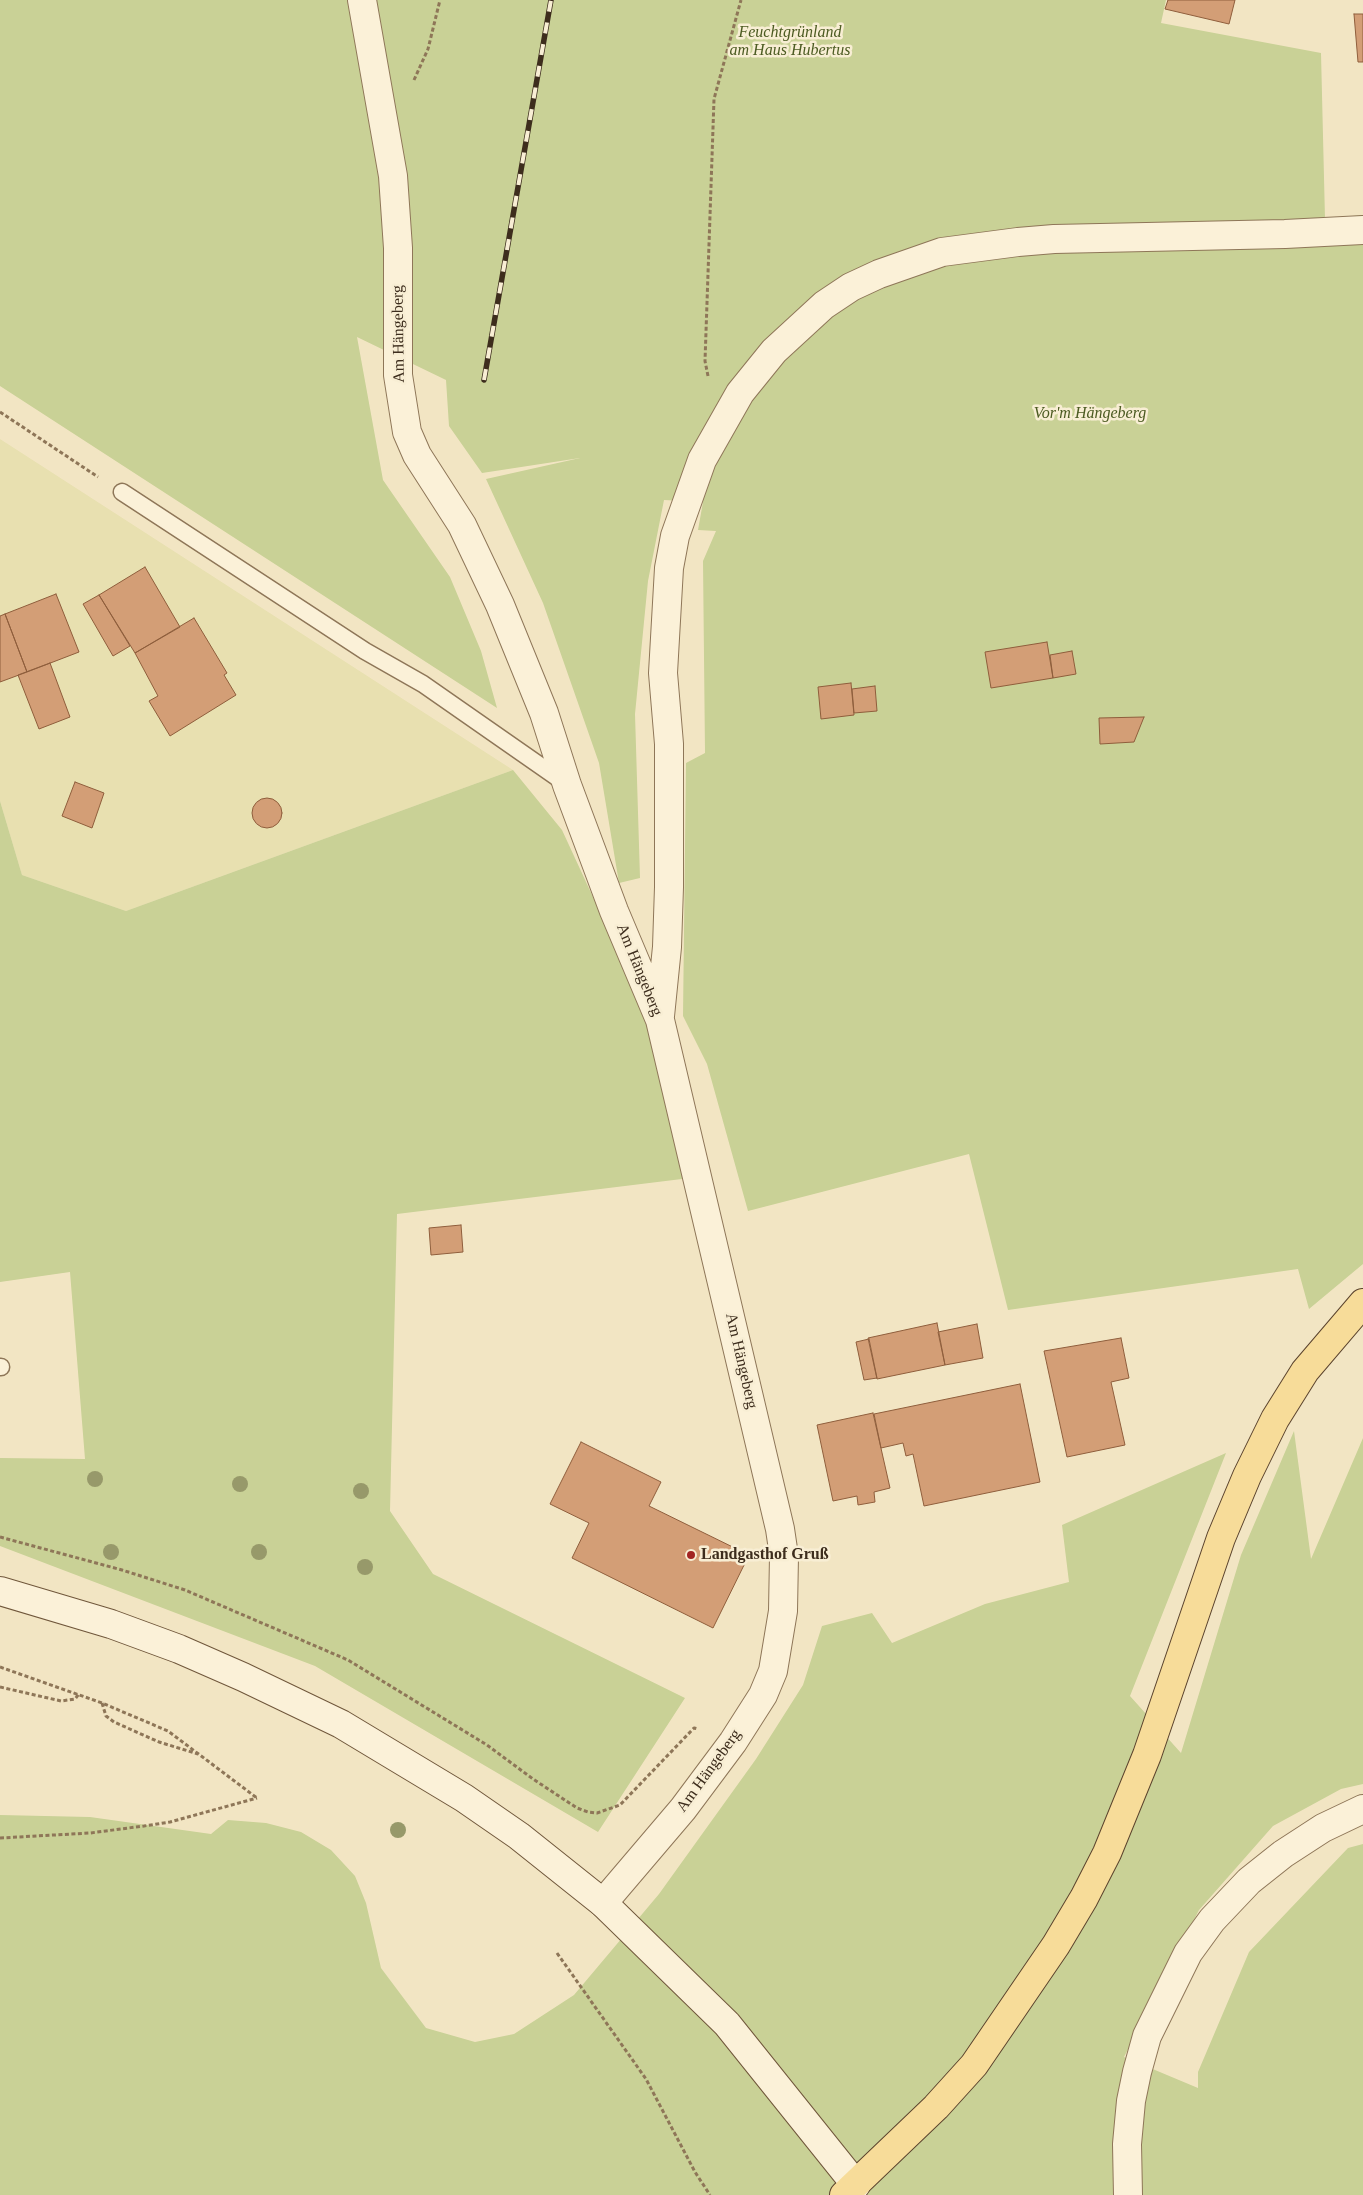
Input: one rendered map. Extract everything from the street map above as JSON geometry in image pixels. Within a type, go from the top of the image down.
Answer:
[{"type":"main road","points":[[850,2190],[936,2107],[974,2065],[1056,1945],[1084,1898],[1107,1853],[1147,1755],[1220,1538],[1246,1476],[1274,1419],[1305,1371],[1363,1303]]},
{"type":"street","name":"Am Hängeberg","points":[[362,0],[393,176],[398,248],[398,375],[407,432],[417,455],[462,525],[500,605],[544,713],[567,785],[614,911],[660,1020],[780,1528],[784,1556],[783,1611],[773,1670],[763,1695],[733,1742],[682,1809],[603,1903]]},
{"type":"street","points":[[660,1020],[667,947],[669,887],[668,744],[663,674],[669,568],[675,536],[702,460],[740,393],[764,362],[824,305],[851,287],[879,274],[942,252],[1054,239],[1285,234],[1363,230]]},
{"type":"street","points":[[0,1591],[111,1624],[243,1676],[341,1724],[464,1798],[519,1836],[603,1903],[727,2024],[850,2190]]},
{"type":"street","points":[[1128,2195],[1127,2144],[1131,2101],[1137,2072],[1147,2036],[1188,1952],[1212,1920],[1249,1881],[1283,1854],[1323,1828],[1363,1809]]},
{"type":"lane","points":[[122,492],[365,651],[423,684],[567,785]]},
{"type":"path","points":[[412,85],[428,49],[440,0]]},
{"type":"path","points":[[717,431],[705,361],[714,99],[741,0]]},
{"type":"path","points":[[0,412],[122,492]]},
{"type":"path","points":[[0,1537],[122,1570],[185,1590],[348,1660],[487,1744],[533,1780],[577,1808],[588,1812],[597,1814],[620,1805],[694,1728],[715,1731],[733,1742]]},
{"type":"path","points":[[0,1666],[79,1694],[168,1731],[257,1798],[170,1822],[90,1833],[0,1838]]},
{"type":"path","points":[[0,1687],[62,1701],[75,1699],[79,1694]]},
{"type":"path","points":[[102,1703],[106,1716],[114,1722],[158,1742],[202,1755]]},
{"type":"path","points":[[557,1953],[646,2079],[695,2172],[710,2195]]},
{"type":"shaded area","points":[[0,439],[513,770],[126,911],[22,875],[0,801]]},
{"type":"green space","points":[[0,0],[1166,0],[1161,23],[1321,53],[1325,219],[1363,215],[1363,1264],[1309,1309],[1298,1269],[1008,1310],[969,1154],[748,1211],[707,1064],[683,1016],[686,763],[705,753],[703,561],[716,531],[698,530],[703,502],[664,500],[648,581],[635,714],[640,878],[619,883],[599,763],[543,603],[486,479],[580,458],[482,473],[449,426],[446,380],[357,337],[383,480],[450,577],[481,651],[497,708],[0,386]]},
{"type":"green space","points":[[513,770],[562,830],[647,1014],[690,1178],[397,1214],[390,1511],[433,1574],[685,1698],[598,1832],[315,1666],[0,1546],[0,1458],[85,1459],[70,1272],[0,1282],[0,801],[22,875],[126,911]]},
{"type":"green space","points":[[1294,1431],[1311,1559],[1363,1438],[1363,1784],[1341,1789],[1273,1826],[1199,1910],[1124,2057],[1198,2088],[1198,2072],[1249,1952],[1348,1848],[1363,1844],[1363,2195],[0,2195],[0,1815],[90,1817],[211,1834],[228,1820],[266,1823],[301,1832],[331,1850],[355,1876],[366,1903],[381,1968],[426,2028],[475,2042],[514,2034],[574,1995],[659,1894],[756,1759],[803,1685],[822,1626],[872,1613],[892,1643],[985,1604],[1069,1582],[1062,1525],[1226,1453],[1130,1696],[1181,1753],[1241,1555]]},
{"type":"building","points":[[1168,0],[1235,0],[1229,24],[1165,9]]},
{"type":"building","points":[[1354,14],[1363,14],[1363,62],[1358,62]]},
{"type":"building","points":[[145,567],[180,627],[135,653],[99,595]]},
{"type":"building","points":[[56,594],[79,652],[27,672],[5,614]]},
{"type":"building","points":[[99,595],[130,646],[113,656],[83,604]]},
{"type":"building","points":[[5,614],[27,672],[0,682],[0,616]]},
{"type":"building","points":[[194,618],[227,673],[224,675],[236,695],[170,736],[149,701],[158,696],[135,653]]},
{"type":"building","points":[[1047,642],[1053,678],[991,688],[985,652]]},
{"type":"building","points":[[1072,651],[1076,674],[1053,678],[1050,655]]},
{"type":"building","points":[[50,663],[70,717],[39,729],[18,675]]},
{"type":"building","points":[[851,683],[854,715],[821,719],[818,687]]},
{"type":"building","points":[[875,686],[877,711],[854,713],[852,689]]},
{"type":"building","points":[[1144,717],[1134,742],[1100,744],[1099,718]]},
{"type":"building","points":[[75,782],[104,793],[92,828],[62,816]]},
{"type":"building","points":[[267,798],[278,802],[282,813],[278,824],[267,828],[256,824],[252,813],[256,802]]},
{"type":"building","points":[[461,1225],[463,1252],[431,1255],[429,1228]]},
{"type":"building","points":[[937,1323],[945,1365],[877,1379],[868,1338]]},
{"type":"building","points":[[977,1324],[983,1358],[945,1365],[938,1332]]},
{"type":"building","points":[[1121,1338],[1129,1378],[1111,1382],[1125,1445],[1067,1457],[1044,1351]]},
{"type":"building","points":[[869,1339],[877,1378],[864,1380],[856,1342]]},
{"type":"building","points":[[1020,1384],[1040,1482],[924,1506],[913,1454],[906,1456],[903,1443],[881,1448],[874,1414]]},
{"type":"building","points":[[873,1413],[890,1488],[874,1492],[875,1502],[858,1505],[857,1496],[833,1501],[817,1425]]},
{"type":"building","points":[[581,1442],[661,1482],[649,1506],[749,1555],[713,1628],[572,1558],[589,1523],[550,1504]]},
{"type":"railway","points":[[484,380],[551,0]]},
{"type":"place","name":"Landgasthof Gruß","points":[[691,1555]]},
{"type":"park label","name":"Feuchtgrünland am Haus Hubertus","points":[[790,42]]},
{"type":"park label","name":"Vor'm Hängeberg","points":[[1090,414]]}]
